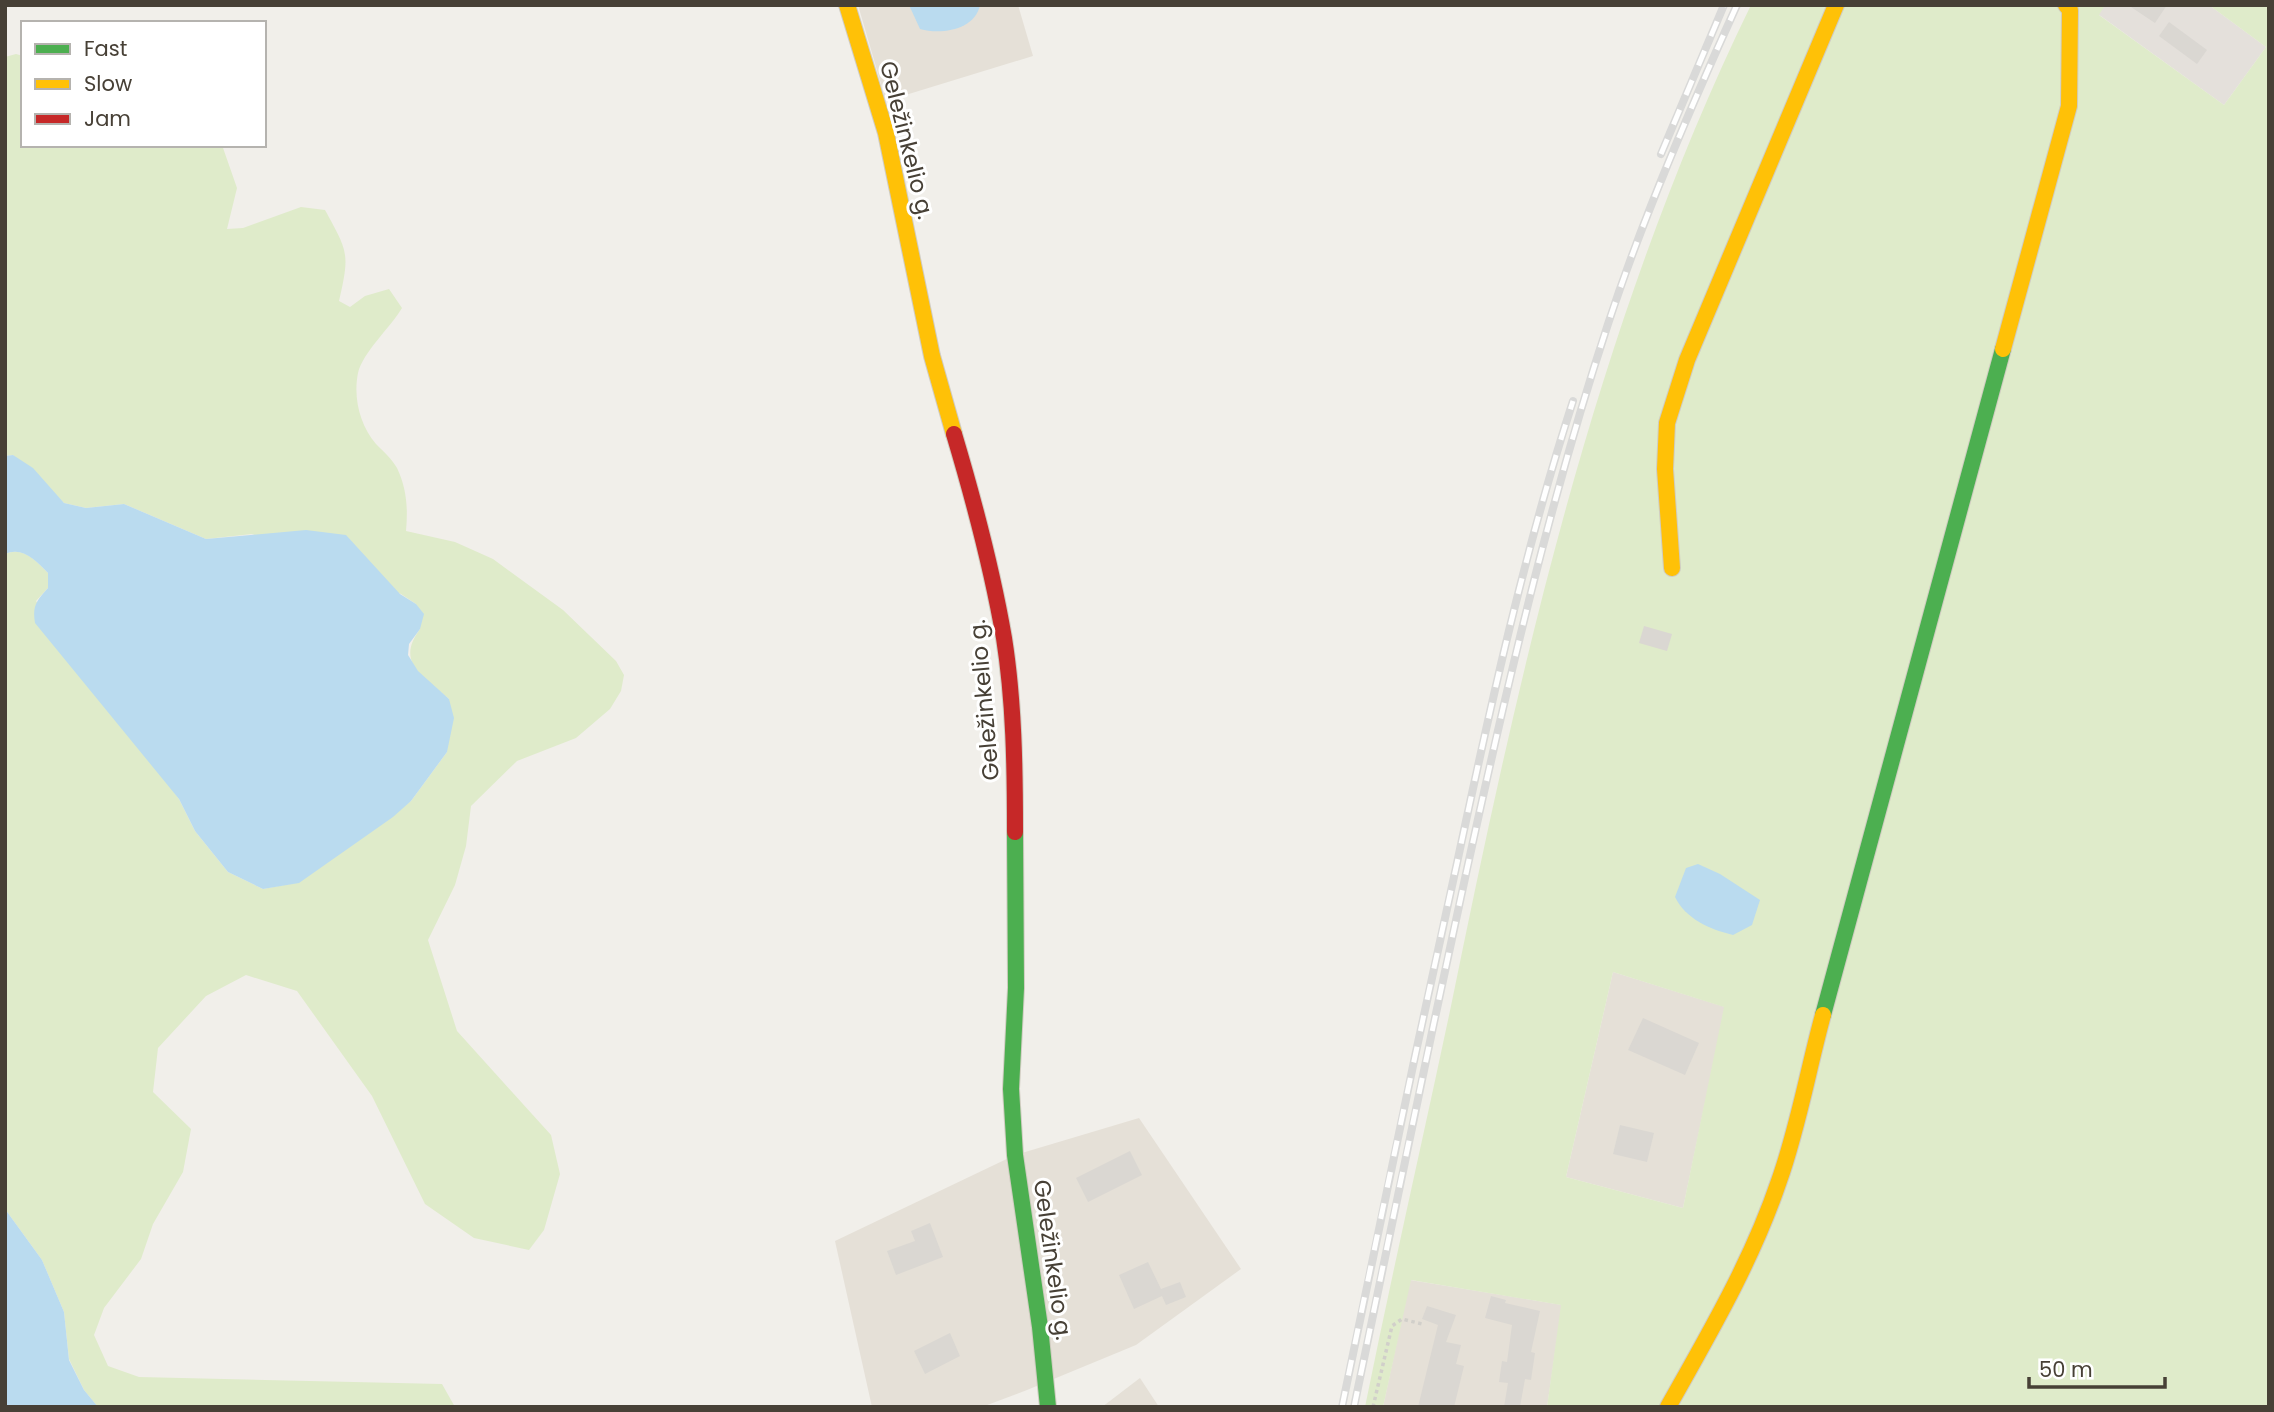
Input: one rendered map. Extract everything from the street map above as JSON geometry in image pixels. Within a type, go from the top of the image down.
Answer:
[{"type":"street","name":"Geležinkelio g.","points":[[847,5],[886,133],[932,356],[977,513],[1004,640],[1015,768],[1016,988],[1011,1089],[1015,1156],[1040,1327],[1048,1407]]},
{"type":"street","points":[[1672,568],[1665,469],[1667,423],[1687,360],[1836,5]]},
{"type":"street","points":[[1668,1407],[1748,1262],[1794,1140],[1801,1098],[2069,106],[2070,10],[2066,5]]},
{"type":"path","points":[[1373,1407],[1392,1326],[1402,1319],[1422,1324]]},
{"type":"shaded area","points":[[858,5],[1018,5],[1033,56],[886,101]]},
{"type":"shaded area","points":[[2105,5],[2209,5],[2266,47],[2224,105],[2098,14]]},
{"type":"shaded area","points":[[1613,972],[1725,1007],[1683,1208],[1566,1177]]},
{"type":"shaded area","points":[[1139,1118],[1241,1269],[1136,1345],[982,1407],[872,1407],[835,1241],[1015,1155]]},
{"type":"shaded area","points":[[1410,1280],[1562,1305],[1547,1407],[1383,1407]]},
{"type":"shaded area","points":[[1140,1378],[1159,1407],[1102,1407]]},
{"type":"green space","points":[[1751,5],[2105,5],[2099,15],[2224,105],[2266,47],[2209,5],[2269,5],[2269,1407],[1547,1407],[1561,1305],[1411,1280],[1383,1407],[1365,1407],[1478,877],[1536,622],[1569,495],[1607,370],[1649,246],[1697,125]],"holes":[[[1613,972],[1724,1007],[1683,1208],[1566,1177]]]},
{"type":"green space","points":[[21,55],[21,147],[223,147],[237,188],[227,229],[243,228],[301,207],[325,210],[345,253],[345,272],[339,301],[350,307],[365,296],[389,289],[402,308],[361,365],[356,392],[359,411],[370,437],[393,461],[403,484],[406,531],[455,542],[493,559],[563,610],[616,661],[624,675],[621,691],[610,709],[576,738],[517,761],[471,806],[466,846],[455,885],[428,940],[457,1031],[551,1135],[560,1174],[544,1230],[529,1250],[474,1238],[425,1204],[372,1096],[297,991],[246,975],[206,996],[158,1048],[153,1092],[191,1129],[183,1172],[153,1224],[141,1259],[104,1308],[94,1335],[108,1366],[139,1377],[442,1384],[455,1407],[98,1407],[84,1390],[69,1359],[64,1312],[42,1260],[5,1209],[5,554],[24,553],[48,573],[48,588],[36,601],[179,799],[195,831],[228,872],[263,889],[299,882],[411,801],[447,752],[449,699],[422,676],[411,660],[410,651],[420,629],[416,604],[401,594],[252,534],[206,539],[124,504],[86,508],[64,503],[13,455],[5,456],[5,57]]},
{"type":"water","points":[[909,5],[980,5],[971,20],[956,29],[928,31],[920,29]]},
{"type":"water","points":[[13,455],[33,468],[64,503],[86,508],[124,504],[206,539],[306,530],[346,535],[400,594],[416,604],[424,614],[420,629],[409,644],[408,655],[418,671],[449,699],[454,718],[447,752],[411,801],[393,817],[299,883],[263,889],[228,872],[195,831],[179,799],[35,623],[35,608],[48,588],[48,573],[23,553],[5,554],[5,456]]},
{"type":"water","points":[[1698,864],[1720,874],[1760,900],[1752,925],[1733,935],[1707,926],[1685,911],[1675,897],[1686,868]]},
{"type":"water","points":[[5,1209],[42,1260],[64,1312],[69,1360],[84,1390],[98,1407],[5,1407]]},
{"type":"building","points":[[2128,5],[2167,5],[2155,23]]},
{"type":"building","points":[[2169,22],[2207,50],[2197,64],[2159,36]]},
{"type":"building","points":[[1644,626],[1672,634],[1667,651],[1639,643]]},
{"type":"building","points":[[1643,1018],[1699,1043],[1685,1075],[1628,1050]]},
{"type":"building","points":[[1620,1125],[1654,1133],[1647,1162],[1613,1154]]},
{"type":"building","points":[[1130,1151],[1142,1175],[1088,1202],[1076,1178]]},
{"type":"building","points":[[930,1223],[943,1257],[896,1275],[887,1251],[915,1241],[911,1231]]},
{"type":"building","points":[[1148,1262],[1161,1289],[1180,1282],[1186,1297],[1166,1305],[1162,1296],[1134,1309],[1119,1275]]},
{"type":"building","points":[[1491,1296],[1506,1300],[1505,1303],[1540,1311],[1531,1352],[1535,1353],[1531,1380],[1525,1379],[1520,1407],[1504,1407],[1508,1383],[1499,1382],[1502,1361],[1507,1362],[1512,1325],[1485,1318]]},
{"type":"building","points":[[1427,1306],[1456,1315],[1446,1342],[1461,1345],[1456,1364],[1464,1366],[1454,1407],[1418,1407],[1438,1325],[1422,1319]]},
{"type":"building","points":[[950,1333],[960,1356],[925,1374],[914,1351]]},
{"type":"railway","points":[[1661,154],[1724,5]]},
{"type":"railway","points":[[1354,1407],[1482,800],[1548,527],[1587,391],[1622,283],[1668,163],[1737,5]]},
{"type":"railway","points":[[1342,1407],[1495,689],[1523,573],[1573,401]]},
{"type":"traffic: fast","points":[[1823,1015],[2003,349]]},
{"type":"traffic: fast","points":[[1015,832],[1016,988],[1011,1089],[1015,1155],[1040,1327],[1048,1407]]},
{"type":"traffic: slow","points":[[847,5],[886,133],[932,356],[954,434]]},
{"type":"traffic: slow","points":[[1672,568],[1665,469],[1667,423],[1687,360],[1836,5]]},
{"type":"traffic: slow","points":[[2003,349],[2069,106],[2070,10],[2066,5]]},
{"type":"traffic: slow","points":[[1668,1407],[1729,1297],[1768,1211],[1792,1140],[1823,1015]]},
{"type":"traffic: jam","points":[[954,434],[982,535],[1004,638],[1012,710],[1015,832]]}]
